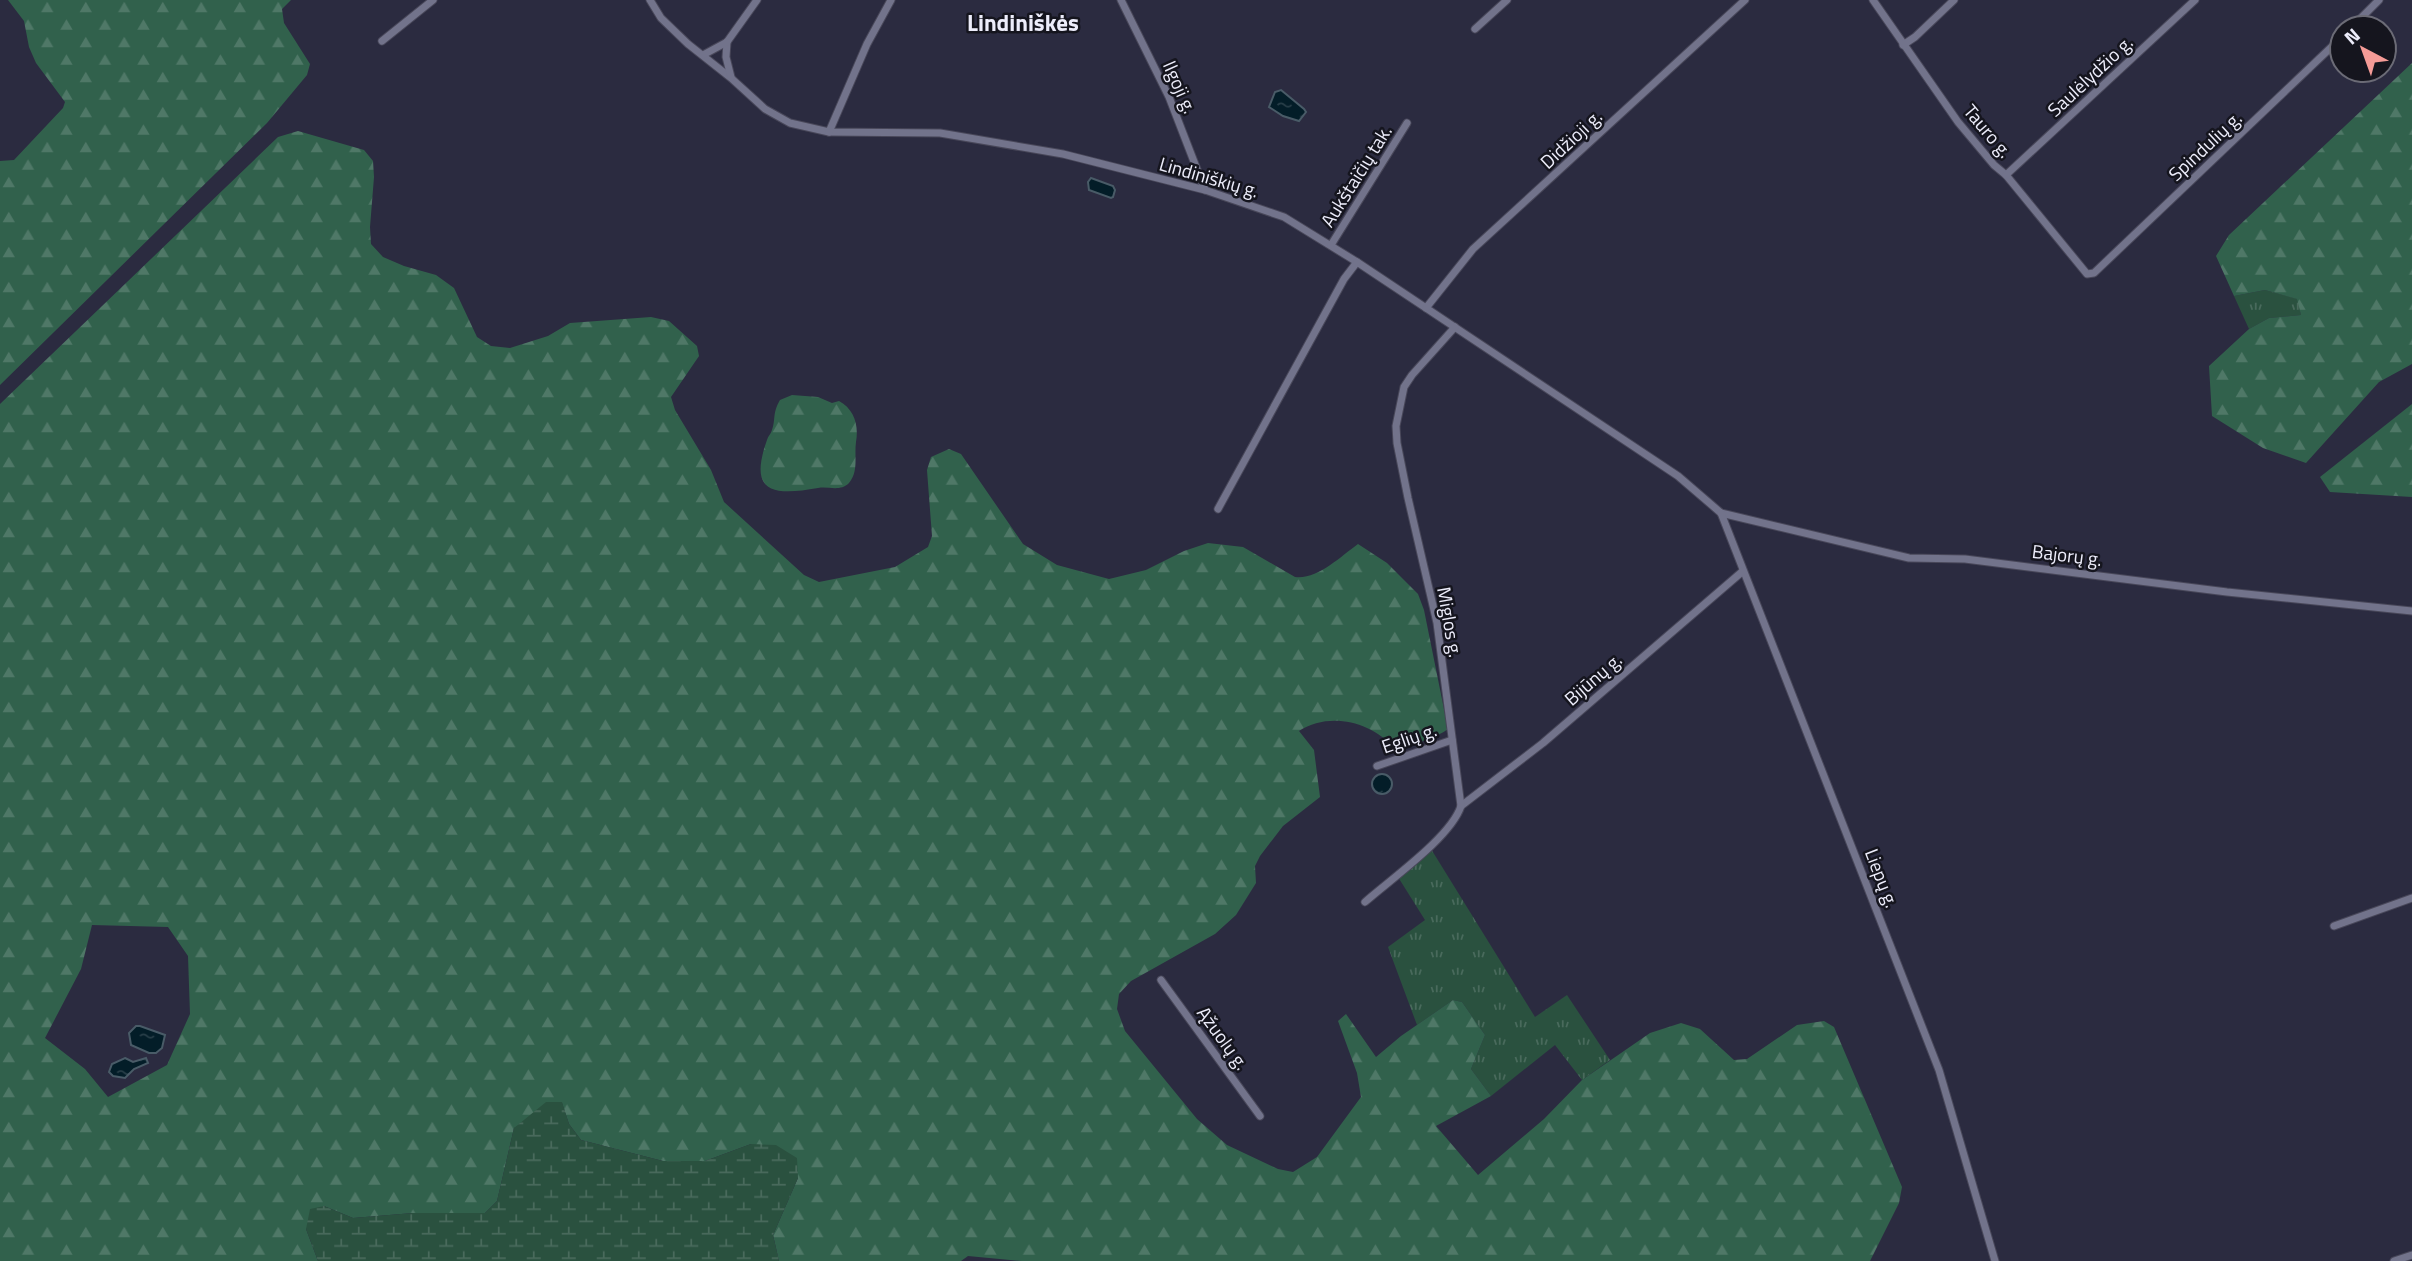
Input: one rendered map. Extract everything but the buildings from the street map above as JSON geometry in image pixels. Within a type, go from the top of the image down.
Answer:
[{"type":"street","points":[[382,41],[433,0]]},
{"type":"street","name":"Lindiniškių g.","points":[[650,0],[671,28],[752,99],[783,120],[829,132],[940,133],[1063,154],[1205,190],[1284,217],[1357,262],[1678,476],[1721,513]]},
{"type":"street","points":[[703,55],[727,42],[757,0]]},
{"type":"street","points":[[829,132],[867,44],[891,0]]},
{"type":"street","name":"Ilgoji g.","points":[[1121,0],[1169,97],[1205,190]]},
{"type":"street","points":[[1475,29],[1507,0]]},
{"type":"street","name":"Didžioji g.","points":[[1426,308],[1473,249],[1745,0]]},
{"type":"street","name":"Tauro g.","points":[[1874,0],[1958,122],[1994,165],[2006,175],[2087,274]]},
{"type":"street","points":[[1903,45],[1954,0]]},
{"type":"street","name":"Saulėlydžio g.","points":[[2006,175],[2195,0]]},
{"type":"street","points":[[2365,14],[2379,0]]},
{"type":"street","points":[[727,42],[726,57],[731,78]]},
{"type":"street","name":"Spindulių g.","points":[[2087,274],[2094,273],[2328,50]]},
{"type":"street","name":"Aukštaičių tak.","points":[[1331,245],[1407,123]]},
{"type":"street","points":[[1218,509],[1344,279],[1357,262]]},
{"type":"street","name":"Miglos g.","points":[[1455,327],[1404,387],[1396,426],[1397,443],[1437,623],[1461,806]]},
{"type":"street","name":"Liepų g.","points":[[1721,513],[1939,1070],[1995,1261]]},
{"type":"street","name":"Bajorų g.","points":[[1721,513],[1909,558],[1965,559],[2227,592],[2412,611]]},
{"type":"street","name":"Bijūnų g.","points":[[1461,806],[1543,743],[1743,571]]},
{"type":"street","name":"Eglių g.","points":[[1377,766],[1452,740]]},
{"type":"street","points":[[1365,902],[1447,830],[1461,806]]},
{"type":"street","points":[[2334,926],[2412,898]]},
{"type":"street","name":"Ąžuolų g.","points":[[1161,980],[1261,1116]]},
{"type":"street","points":[[2394,1261],[2412,1255]]},
{"type":"green space","points":[[8,0],[291,0],[282,9],[284,23],[310,64],[307,75],[267,123],[0,385],[0,161],[14,160],[63,108],[65,102],[36,63],[29,47],[24,21]]},
{"type":"green space","points":[[2412,63],[2412,364],[2379,382],[2306,463],[2263,448],[2212,416],[2209,366],[2249,329],[2269,318],[2301,315],[2297,299],[2265,290],[2234,296],[2216,256],[2229,235],[2390,84],[2398,84],[2398,76]]},
{"type":"green space","points":[[298,131],[364,150],[373,161],[371,244],[383,257],[436,275],[454,288],[477,337],[491,346],[510,348],[548,336],[570,323],[651,317],[669,321],[697,346],[699,356],[671,397],[675,410],[711,470],[724,502],[804,575],[819,582],[895,567],[928,547],[932,536],[927,470],[931,457],[949,449],[961,454],[1023,544],[1057,565],[1109,579],[1146,570],[1184,551],[1208,543],[1243,547],[1295,577],[1320,571],[1358,544],[1387,563],[1418,594],[1424,610],[1448,729],[1424,741],[1402,745],[1392,743],[1359,725],[1341,721],[1315,724],[1299,731],[1314,750],[1320,797],[1283,826],[1260,856],[1255,866],[1256,883],[1236,915],[1215,934],[1131,981],[1119,994],[1117,1009],[1125,1031],[1197,1119],[1227,1145],[1278,1169],[1293,1172],[1317,1157],[1361,1097],[1357,1073],[1338,1021],[1346,1014],[1376,1057],[1453,1000],[1462,1002],[1485,1035],[1471,1069],[1491,1096],[1436,1126],[1478,1175],[1544,1119],[1582,1080],[1650,1033],[1681,1023],[1700,1029],[1734,1060],[1747,1059],[1797,1025],[1824,1021],[1834,1027],[1902,1187],[1899,1203],[1870,1261],[1022,1261],[968,1256],[961,1261],[779,1261],[773,1235],[798,1178],[751,1144],[705,1161],[663,1161],[581,1140],[569,1124],[562,1103],[514,1128],[497,1201],[485,1213],[413,1213],[353,1218],[324,1206],[306,1229],[318,1261],[0,1261],[0,404],[278,137]],"holes":[[[92,925],[168,927],[188,956],[190,1014],[167,1065],[108,1097],[85,1069],[45,1038],[81,969]]]},
{"type":"green space","points":[[2265,290],[2298,299],[2301,315],[2269,318],[2249,329],[2234,296]]},
{"type":"green space","points":[[792,395],[818,397],[832,403],[839,401],[852,413],[857,430],[855,468],[846,486],[788,491],[768,487],[763,481],[762,458],[772,431],[776,409],[780,400]]},
{"type":"green space","points":[[2412,404],[2412,497],[2330,492],[2320,477]]},
{"type":"green space","points":[[1431,849],[1535,1017],[1567,995],[1610,1060],[1582,1080],[1555,1045],[1491,1096],[1471,1069],[1485,1035],[1462,1002],[1453,1000],[1417,1025],[1388,947],[1425,920],[1398,877]]},
{"type":"green space","points":[[546,1102],[562,1102],[569,1124],[581,1140],[663,1161],[705,1161],[751,1144],[776,1145],[797,1158],[798,1178],[773,1235],[779,1261],[318,1261],[306,1229],[310,1209],[324,1206],[353,1218],[413,1213],[485,1213],[497,1201],[514,1128]]},
{"type":"water","points":[[1281,90],[1306,112],[1299,121],[1283,116],[1269,107],[1275,92]]},
{"type":"water","points":[[1091,178],[1113,186],[1113,197],[1089,190],[1088,182]]},
{"type":"water","points":[[1382,774],[1389,777],[1392,784],[1389,791],[1382,794],[1375,791],[1372,784],[1375,777]]},
{"type":"water","points":[[136,1026],[165,1035],[162,1048],[156,1053],[149,1053],[131,1045],[129,1033]]},
{"type":"water","points":[[125,1058],[133,1062],[146,1058],[148,1063],[134,1069],[125,1078],[113,1076],[109,1072],[112,1064]]},
{"type":"district","name":"Lindiniškės","points":[[1023,23]]}]
